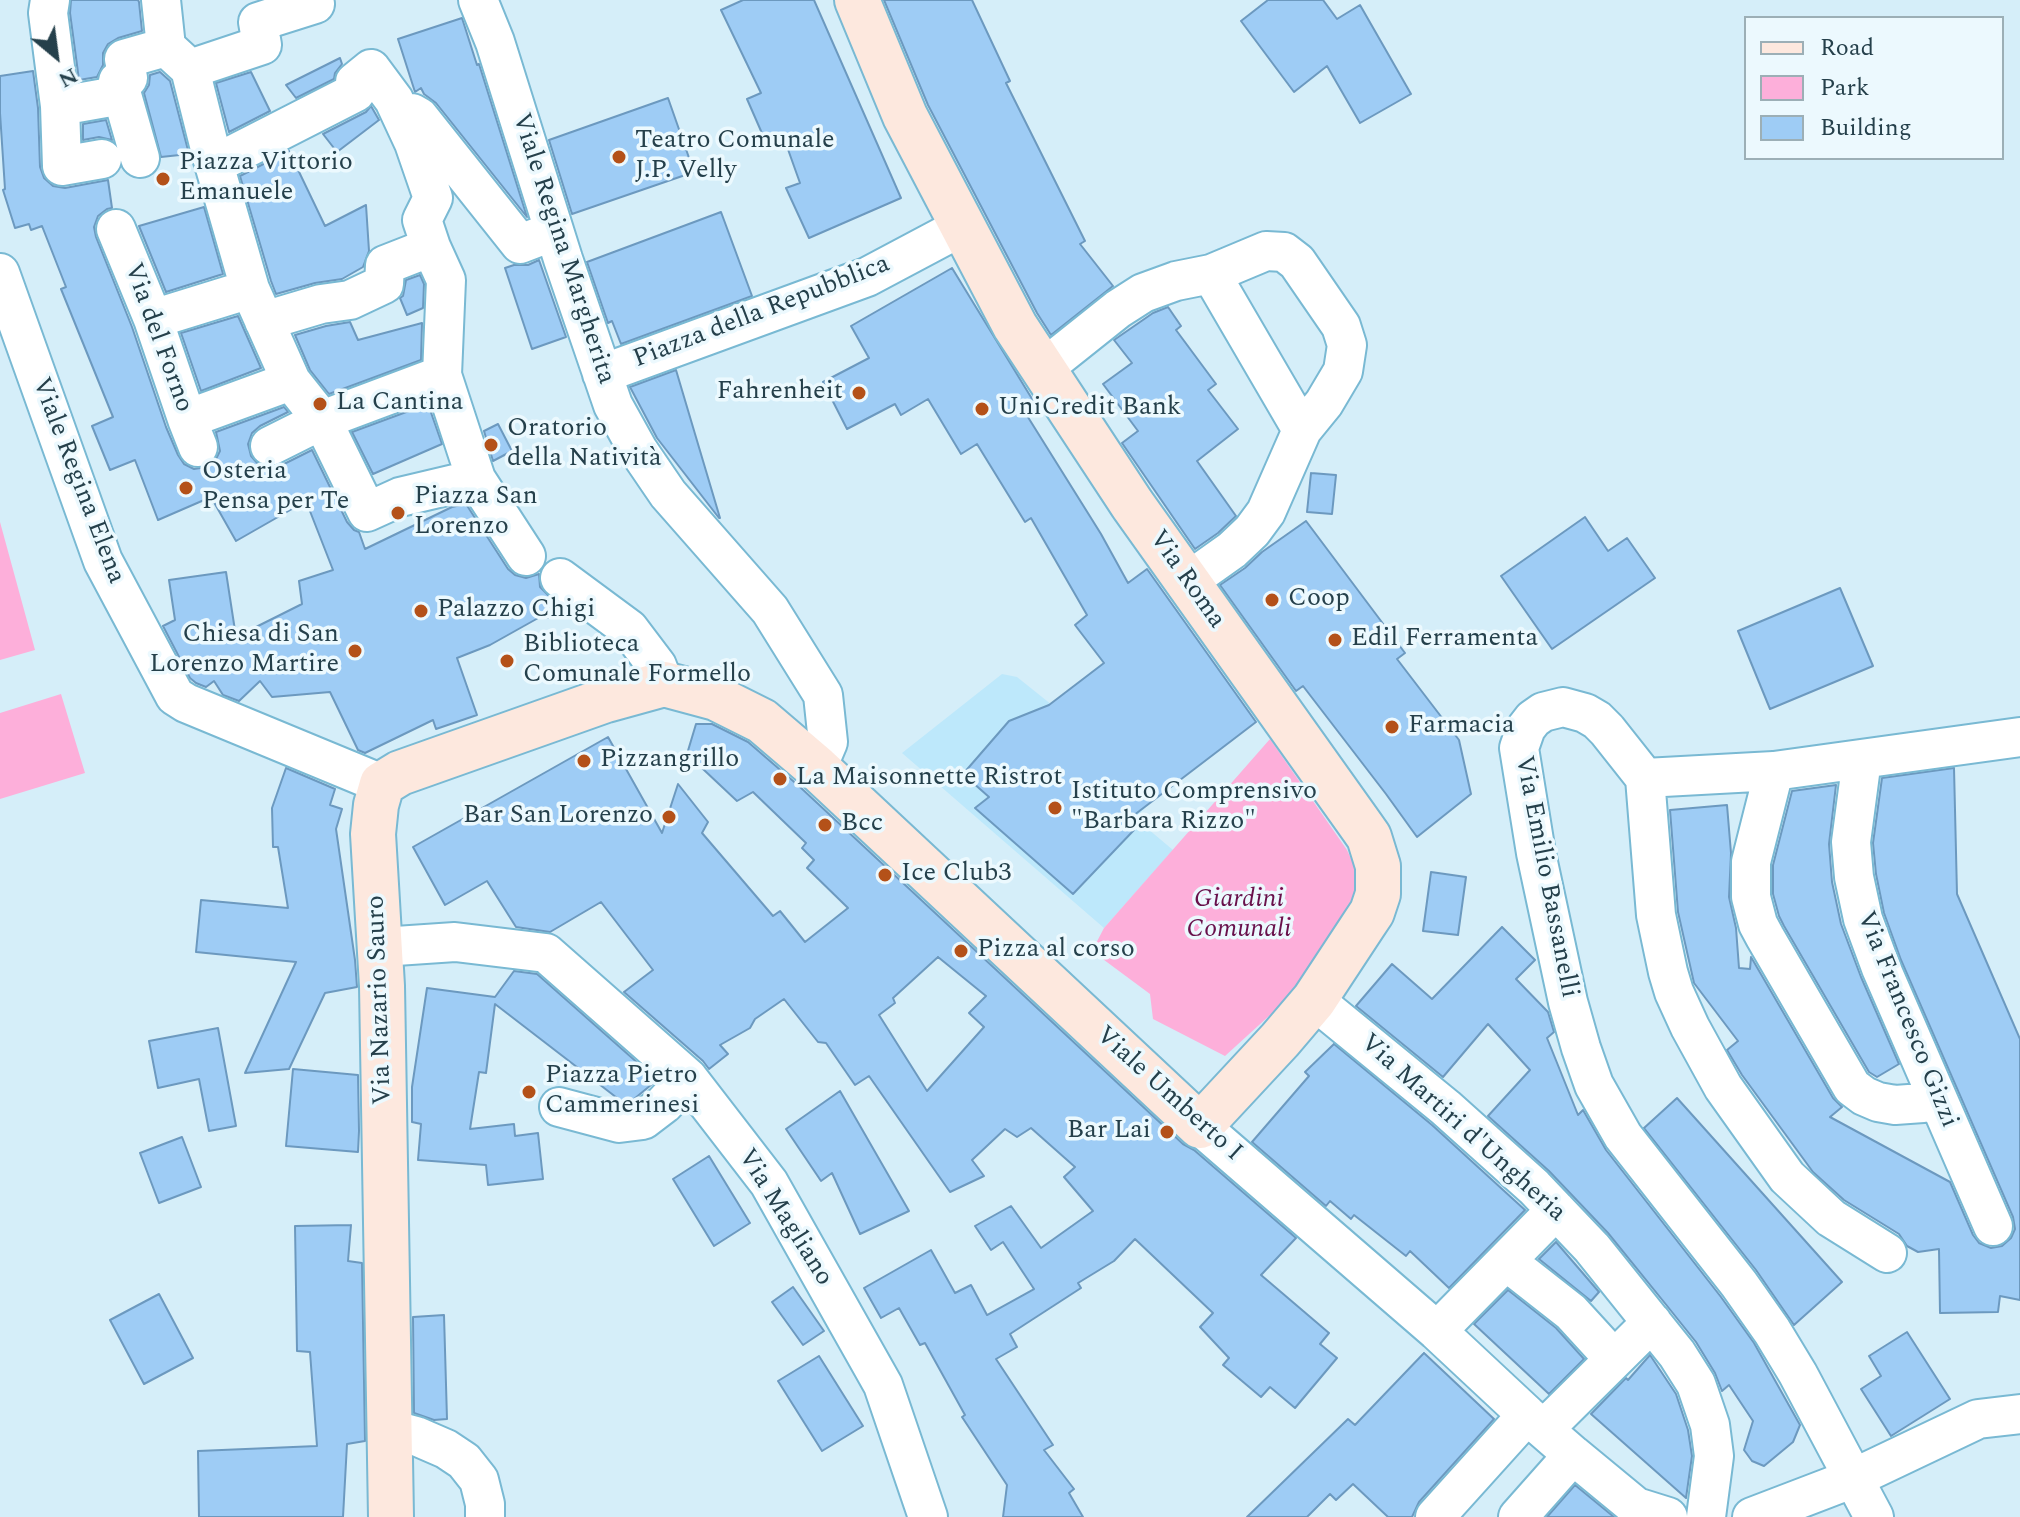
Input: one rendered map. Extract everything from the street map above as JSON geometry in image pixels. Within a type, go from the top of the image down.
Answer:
[{"type":"street","points":[[50,0],[48,13],[60,106],[62,166],[102,159]]},
{"type":"street","points":[[161,0],[257,305],[291,381],[322,420],[367,512],[400,497],[476,479]]},
{"type":"street","points":[[140,158],[118,81],[128,78],[124,59],[178,58],[262,45],[258,22],[315,4],[314,0]]},
{"type":"street","name":"Viale Regina Margherita","points":[[478,0],[495,42],[613,405],[668,494],[770,610],[823,695],[828,742],[817,768]]},
{"type":"street","name":"Via Roma","points":[[857,0],[905,116],[1015,326],[1132,504],[1362,827],[1376,857],[1379,884],[1372,912],[1314,1000],[1200,1126]]},
{"type":"street","points":[[215,164],[356,92],[355,82],[371,69],[394,100],[414,143],[433,198],[422,220],[446,280],[442,375],[476,479],[526,556]]},
{"type":"street","points":[[60,106],[122,95]]},
{"type":"street","points":[[394,100],[419,117],[520,244],[554,231]]},
{"type":"street","name":"Piazza della Repubblica","points":[[602,374],[867,277],[963,226]]},
{"type":"street","name":"Via del Forno","points":[[116,229],[153,319],[193,433],[291,381]]},
{"type":"street","points":[[153,319],[257,305],[321,304],[350,300],[384,284],[385,265],[431,247]]},
{"type":"street","points":[[1044,368],[1130,300],[1154,288],[1211,274],[1266,251],[1284,252],[1297,262],[1341,326],[1347,345],[1343,371],[1324,403],[1302,430],[1271,503],[1259,522],[1232,550],[1187,582]]},
{"type":"street","name":"Viale Regina Elena","points":[[0,273],[103,561],[175,696],[382,784]]},
{"type":"street","points":[[1211,274],[1302,430]]},
{"type":"street","points":[[270,446],[322,420],[442,375]]},
{"type":"street","points":[[382,784],[430,761],[606,700],[664,684],[657,666],[629,629],[560,578]]},
{"type":"street","name":"Viale Umberto I","points":[[664,684],[716,698],[762,721],[817,768],[1200,1126],[1437,1331],[1573,1455],[1636,1507],[1668,1517]]},
{"type":"street","name":"Via Emilio Bassanelli","points":[[1645,778],[1607,730],[1585,713],[1563,707],[1543,712],[1533,719],[1521,737],[1519,759],[1536,853],[1581,1048],[1594,1085],[1618,1128],[1758,1310],[1798,1374],[1854,1478]]},
{"type":"street","points":[[1887,1253],[1831,1218],[1787,1177],[1723,1087],[1696,1038],[1674,992],[1663,953],[1652,880],[1645,778],[1774,771],[2020,737]]},
{"type":"street","name":"Via Francesco Gizzi","points":[[1862,759],[1851,842],[1863,919],[1881,968],[1993,1226]]},
{"type":"street","points":[[1774,771],[1751,862],[1751,897],[1758,924],[1852,1087],[1878,1102],[1895,1105],[1937,1100]]},
{"type":"street","name":"Via Nazario Sauro","points":[[382,784],[373,834],[381,947],[391,1517]]},
{"type":"street","name":"Via Magliano","points":[[381,947],[455,942],[546,953],[688,1078],[769,1183],[883,1385],[928,1517]]},
{"type":"street","name":"Via Martiri d'Ungheria","points":[[1314,1000],[1446,1108],[1534,1187],[1592,1248],[1652,1322],[1688,1370],[1710,1425],[1714,1456],[1706,1517]]},
{"type":"street","points":[[559,1107],[619,1123],[643,1120],[664,1104],[688,1078]]},
{"type":"street","points":[[1437,1331],[1556,1210]]},
{"type":"street","points":[[1506,1261],[1571,1312],[1614,1359]]},
{"type":"street","points":[[1435,1517],[1536,1422],[1614,1359],[1652,1322]]},
{"type":"street","points":[[1752,1517],[1854,1478],[1978,1419],[2020,1414]]},
{"type":"street","points":[[390,1429],[416,1436],[464,1461],[479,1480],[485,1517]]},
{"type":"street","points":[[1518,1517],[1573,1455]]},
{"type":"street","points":[[1854,1478],[1874,1517]]},
{"type":"shaded area","name":"Istituto Comprensivo \"Barbara Rizzo\"","points":[[1002,674],[1017,677],[1077,725],[1154,799],[1135,818],[1173,850],[1104,928],[902,753]]},
{"type":"green space","points":[[0,522],[35,650],[0,660]]},
{"type":"green space","points":[[61,694],[85,773],[0,799],[0,713]]},
{"type":"green space","name":"Giardini Comunali","points":[[1270,739],[1347,850],[1357,872],[1359,895],[1314,975],[1225,1056],[1153,1019],[1150,994],[1092,951],[1104,928]]},
{"type":"building","points":[[71,0],[139,2],[142,31],[108,44],[97,77],[79,80]]},
{"type":"building","points":[[743,0],[814,0],[901,198],[809,238],[786,188],[800,183],[785,141],[768,147],[747,99],[761,93],[721,10]]},
{"type":"building","points":[[884,0],[972,0],[1010,81],[1006,83],[1085,241],[1080,244],[1113,286],[1051,335],[928,105]]},
{"type":"building","points":[[1268,0],[1323,0],[1337,19],[1360,5],[1411,94],[1360,123],[1327,66],[1294,92],[1241,21]]},
{"type":"building","points":[[462,18],[527,217],[436,103],[421,88],[415,92],[398,39]]},
{"type":"building","points":[[340,58],[342,64],[334,79],[296,98],[286,85]]},
{"type":"building","points":[[33,71],[40,167],[44,178],[53,186],[65,188],[108,180],[112,208],[98,216],[94,227],[96,237],[132,327],[166,427],[184,464],[194,469],[207,467],[215,461],[220,451],[216,432],[284,407],[288,412],[252,433],[248,444],[251,456],[259,465],[269,468],[280,466],[312,450],[347,522],[359,532],[365,549],[452,507],[466,504],[508,569],[526,578],[539,574],[540,587],[556,603],[554,618],[540,617],[490,645],[457,658],[477,715],[436,729],[433,720],[365,753],[358,750],[330,692],[272,697],[260,681],[239,701],[223,695],[214,681],[206,687],[190,678],[163,626],[175,620],[169,580],[226,572],[236,637],[302,604],[299,581],[333,570],[306,501],[236,541],[211,497],[158,520],[135,460],[110,470],[92,426],[113,417],[61,289],[66,287],[42,226],[31,230],[29,224],[15,228],[3,190],[0,76]]},
{"type":"building","points":[[160,72],[170,81],[189,154],[161,157],[144,93],[150,75]]},
{"type":"building","points":[[251,72],[270,111],[229,132],[216,83]]},
{"type":"building","name":"Teatro Comunale J.P. Velly","points":[[668,98],[694,172],[572,214],[549,140]]},
{"type":"building","points":[[371,106],[379,120],[337,152],[323,134],[366,112]]},
{"type":"building","points":[[106,120],[112,140],[99,137],[83,140],[83,124]]},
{"type":"building","points":[[289,151],[325,226],[366,205],[369,251],[363,267],[342,279],[276,294],[240,176]]},
{"type":"building","points":[[204,207],[223,274],[166,292],[139,226]]},
{"type":"building","points":[[721,212],[752,296],[621,344],[612,321],[608,323],[587,262]]},
{"type":"building","points":[[539,260],[566,337],[532,349],[505,268]]},
{"type":"building","points":[[952,268],[1037,407],[1026,414],[1128,583],[1147,569],[1256,722],[1125,822],[1134,830],[1073,894],[975,808],[989,797],[963,774],[1009,721],[1049,705],[1104,663],[1075,625],[1087,615],[1031,518],[1025,522],[977,444],[961,454],[928,399],[901,415],[895,404],[847,429],[823,382],[869,358],[851,326]]},
{"type":"building","points":[[420,275],[424,284],[423,308],[407,315],[400,298],[406,280]]},
{"type":"building","points":[[1168,307],[1181,326],[1176,330],[1216,384],[1208,390],[1238,429],[1197,461],[1236,516],[1195,549],[1122,443],[1138,431],[1103,384],[1132,363],[1114,340],[1153,313]]},
{"type":"building","points":[[238,316],[261,368],[201,391],[181,333]]},
{"type":"building","points":[[350,322],[358,340],[422,323],[421,360],[329,394],[310,370],[295,335]]},
{"type":"building","points":[[676,370],[720,518],[657,438],[630,387]]},
{"type":"building","points":[[428,404],[442,444],[373,474],[352,432]]},
{"type":"building","points":[[498,424],[512,451],[493,461],[484,431]]},
{"type":"building","points":[[1311,473],[1336,475],[1332,514],[1307,512]]},
{"type":"building","points":[[1585,517],[1608,551],[1627,538],[1655,578],[1552,649],[1501,576]]},
{"type":"building","points":[[1306,521],[1405,653],[1397,659],[1459,740],[1471,794],[1417,837],[1303,686],[1296,691],[1220,585]]},
{"type":"building","points":[[1840,588],[1873,666],[1770,709],[1738,631]]},
{"type":"building","points":[[696,724],[712,724],[748,742],[1183,1144],[1194,1150],[1296,1238],[1261,1275],[1329,1333],[1320,1344],[1337,1358],[1295,1408],[1270,1387],[1261,1397],[1223,1365],[1229,1358],[1200,1327],[1213,1313],[1135,1239],[1114,1261],[1078,1283],[1081,1288],[1010,1334],[1017,1347],[996,1359],[1053,1445],[1044,1450],[1074,1489],[1069,1493],[1083,1517],[1003,1517],[1007,1485],[962,1417],[965,1415],[925,1343],[920,1345],[899,1308],[881,1318],[864,1288],[931,1250],[955,1293],[971,1285],[987,1315],[1034,1289],[1003,1242],[991,1250],[975,1226],[1011,1206],[1041,1248],[1093,1211],[1064,1177],[1075,1167],[1031,1128],[1017,1137],[1005,1129],[972,1160],[984,1176],[950,1192],[869,1076],[855,1085],[826,1043],[818,1042],[784,999],[755,1019],[750,1028],[720,1045],[728,1054],[709,1069],[624,992],[653,970],[601,902],[550,932],[516,927],[487,881],[445,905],[413,847],[608,737],[662,833],[678,784],[708,822],[702,833],[773,916],[780,911],[805,942],[848,908],[807,868],[814,860],[802,848],[806,843],[753,792],[737,801],[687,754]],"holes":[[[938,957],[986,996],[969,1013],[984,1027],[927,1091],[879,1015],[895,1003],[893,998]]]},
{"type":"building","points":[[286,768],[335,789],[330,805],[342,809],[336,829],[357,987],[325,993],[289,1069],[245,1073],[296,962],[196,952],[201,900],[288,908],[278,847],[273,847],[272,808]]},
{"type":"building","points":[[1954,768],[1957,894],[2020,1039],[2020,1300],[2000,1296],[1998,1312],[1940,1313],[1939,1249],[1918,1252],[1907,1246],[1899,1234],[1844,1200],[1813,1172],[1727,1050],[1738,1041],[1694,983],[1678,912],[1670,810],[1727,805],[1731,853],[1729,897],[1736,928],[1739,968],[1750,969],[1751,957],[1833,1098],[1842,1107],[1830,1117],[1950,1182],[1979,1243],[1991,1248],[2002,1246],[2015,1229],[2013,1217],[1901,960],[1884,913],[1876,874],[1873,843],[1882,778]]},
{"type":"building","points":[[1836,785],[1829,844],[1832,882],[1841,924],[1899,1064],[1877,1077],[1869,1072],[1784,926],[1773,894],[1773,865],[1792,791]]},
{"type":"building","points":[[1431,872],[1466,877],[1458,935],[1423,931]]},
{"type":"building","points":[[1502,927],[1535,960],[1516,979],[1548,1012],[1554,1032],[1547,1038],[1578,1115],[1583,1110],[1606,1150],[1754,1343],[1800,1425],[1793,1442],[1764,1466],[1752,1461],[1744,1450],[1753,1421],[1729,1385],[1722,1391],[1696,1342],[1608,1233],[1549,1171],[1488,1116],[1530,1070],[1488,1024],[1443,1077],[1356,1006],[1392,964],[1432,999]]},
{"type":"building","points":[[514,971],[537,974],[657,1080],[634,1099],[621,1101],[495,1004],[486,1073],[479,1072],[470,1129],[514,1124],[515,1136],[538,1133],[543,1179],[488,1185],[486,1165],[418,1160],[421,1124],[412,1122],[412,1087],[427,988],[495,997]]},
{"type":"building","points":[[218,1028],[236,1126],[209,1131],[199,1079],[158,1088],[149,1041]]},
{"type":"building","points":[[1334,1044],[1432,1125],[1525,1210],[1449,1288],[1410,1251],[1406,1256],[1354,1215],[1351,1219],[1330,1201],[1326,1206],[1252,1142],[1309,1076],[1305,1072]]},
{"type":"building","points":[[293,1069],[358,1075],[358,1152],[286,1146]]},
{"type":"building","points":[[840,1091],[909,1211],[860,1234],[832,1173],[821,1181],[786,1129]]},
{"type":"building","points":[[1677,1098],[1842,1282],[1794,1325],[1756,1270],[1644,1128]]},
{"type":"building","points":[[182,1137],[201,1187],[159,1203],[140,1153]]},
{"type":"building","points":[[709,1156],[750,1223],[714,1246],[673,1179]]},
{"type":"building","points":[[351,1225],[348,1261],[362,1263],[365,1441],[347,1444],[343,1517],[199,1517],[198,1451],[317,1446],[310,1352],[297,1351],[295,1226]]},
{"type":"building","points":[[1556,1242],[1599,1292],[1591,1301],[1539,1259]]},
{"type":"building","points":[[793,1287],[824,1331],[803,1345],[772,1302]]},
{"type":"building","points":[[1508,1290],[1556,1328],[1584,1359],[1549,1394],[1474,1324]]},
{"type":"building","points":[[159,1294],[193,1358],[144,1384],[110,1320]]},
{"type":"building","points":[[444,1315],[447,1419],[434,1420],[414,1413],[413,1317]]},
{"type":"building","points":[[1907,1332],[1950,1399],[1891,1436],[1861,1389],[1881,1376],[1869,1356]]},
{"type":"building","points":[[1424,1353],[1494,1419],[1419,1502],[1412,1517],[1388,1517],[1353,1484],[1336,1500],[1330,1494],[1307,1517],[1247,1517],[1348,1419],[1355,1425]]},
{"type":"building","points":[[1650,1355],[1676,1394],[1688,1430],[1692,1456],[1686,1498],[1591,1414]]},
{"type":"building","points":[[819,1356],[863,1426],[822,1451],[778,1381]]},
{"type":"building","points":[[1575,1485],[1614,1517],[1547,1517]]},
{"type":"place","name":"Teatro Comunale J.P. Velly","points":[[619,157]]},
{"type":"place","name":"Piazza Vittorio Emanuele","points":[[163,179]]},
{"type":"place","name":"Fahrenheit","points":[[859,393]]},
{"type":"place","name":"La Cantina","points":[[320,404]]},
{"type":"place","name":"UniCredit Bank","points":[[982,409]]},
{"type":"place","name":"Oratorio della Natività","points":[[491,445]]},
{"type":"place","name":"Osteria Pensa per Te","points":[[186,488]]},
{"type":"place","name":"Piazza San Lorenzo","points":[[398,513]]},
{"type":"place","name":"Coop","points":[[1272,600]]},
{"type":"place","name":"Palazzo Chigi","points":[[421,611]]},
{"type":"place","name":"Edil Ferramenta","points":[[1335,640]]},
{"type":"place","name":"Chiesa di San Lorenzo Martire","points":[[355,651]]},
{"type":"place","name":"Biblioteca Comunale Formello","points":[[507,661]]},
{"type":"place","name":"Farmacia","points":[[1392,727]]},
{"type":"place","name":"Pizzangrillo","points":[[584,761]]},
{"type":"place","name":"La Maisonnette Ristrot","points":[[780,779]]},
{"type":"place","name":"Istituto Comprensivo \"Barbara Rizzo\"","points":[[1055,808]]},
{"type":"place","name":"Bar San Lorenzo","points":[[669,817]]},
{"type":"place","name":"Bcc","points":[[825,825]]},
{"type":"place","name":"Ice Club3","points":[[885,875]]},
{"type":"place","name":"Pizza al corso","points":[[961,951]]},
{"type":"place","name":"Piazza Pietro Cammerinesi","points":[[529,1092]]},
{"type":"place","name":"Bar Lai","points":[[1167,1132]]}]
